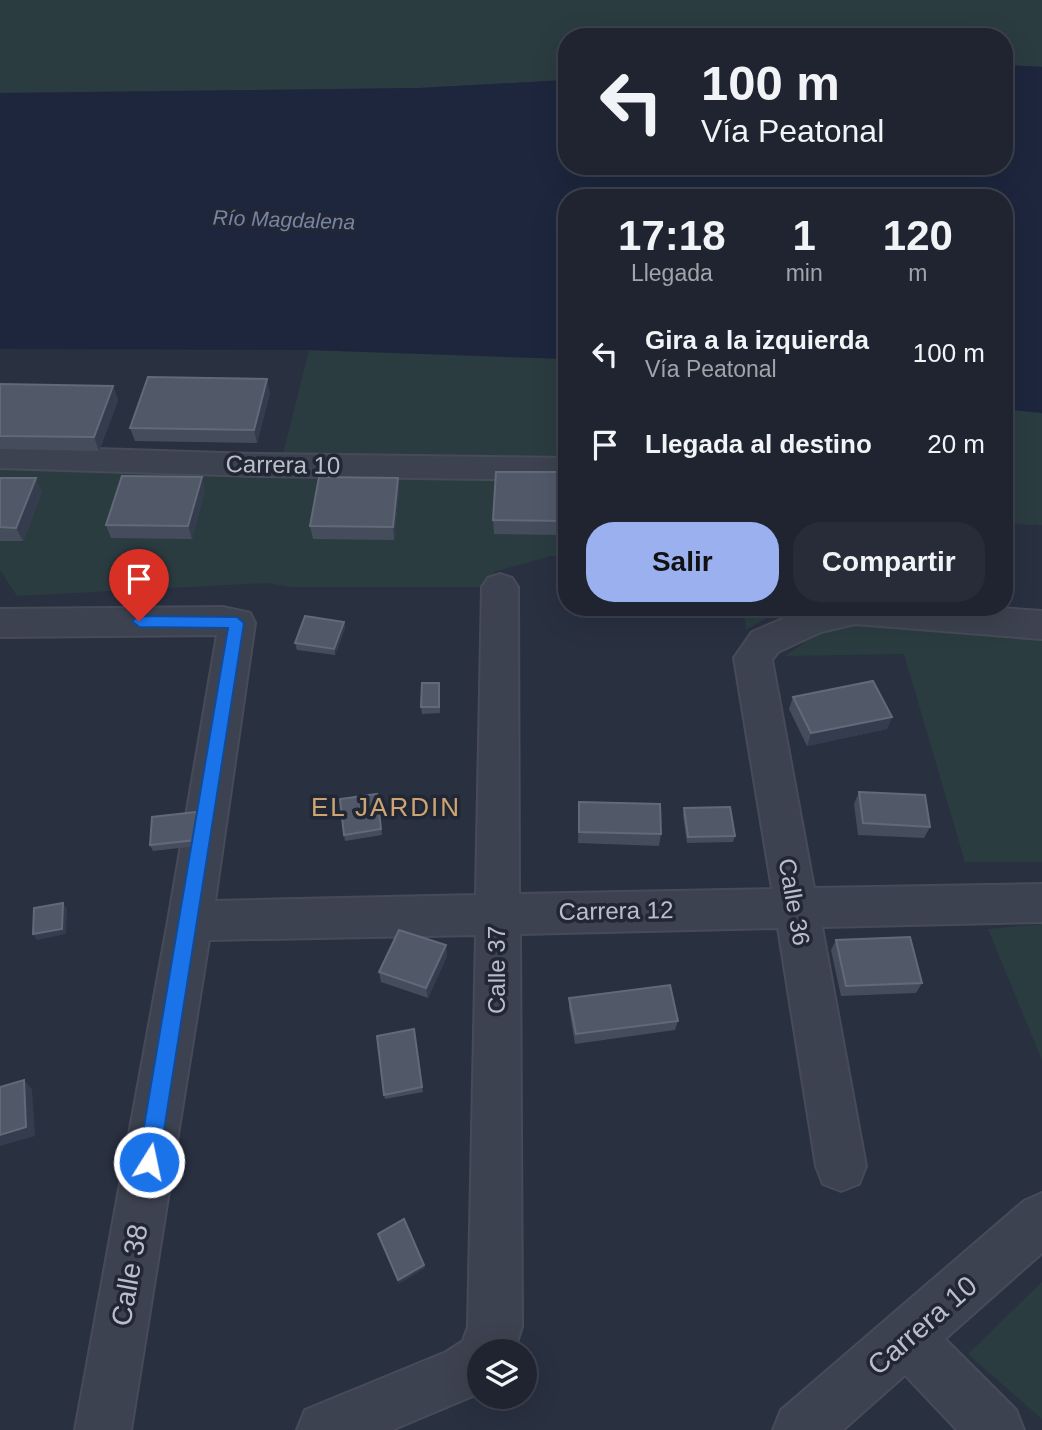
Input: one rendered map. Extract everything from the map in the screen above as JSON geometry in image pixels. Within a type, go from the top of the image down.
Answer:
[{"type":"street","name":"Carrera 10","points":[[0,457],[260,465],[558,469]]},
{"type":"street","name":"Calle 37","points":[[491,1339],[495,1327],[500,587]]},
{"type":"street","name":"Calle 36","points":[[832,616],[813,620],[765,642],[752,658],[841,1166]]},
{"type":"street","name":"Calle 36","points":[[922,616],[1042,625]]},
{"type":"street","name":"Calle 38","points":[[0,623],[237,623],[190,921],[103,1430]]},
{"type":"street","name":"Carrera 12","points":[[190,921],[1042,903]]},
{"type":"street","name":"Carrera 10","points":[[801,1430],[1042,1219]]},
{"type":"street","points":[[907,1339],[996,1430]]},
{"type":"street","points":[[325,1430],[467,1370]]},
{"type":"shaded area","points":[[0,0],[1042,0],[1042,67],[1013,65],[1013,28],[558,28],[558,80],[419,88],[0,93]]},
{"type":"shaded area","points":[[309,350],[558,359],[558,556],[494,572],[486,587],[290,587],[267,583],[17,596],[0,570],[0,466],[279,470]]},
{"type":"shaded area","points":[[1013,410],[1042,413],[1042,525],[1013,524]]},
{"type":"shaded area","points":[[744,616],[770,616],[746,630]]},
{"type":"shaded area","points":[[844,616],[1042,620],[1042,862],[965,862],[904,654],[785,656]]},
{"type":"shaded area","points":[[1042,924],[1042,1060],[988,929]]},
{"type":"shaded area","points":[[1042,1282],[1042,1419],[968,1354]]},
{"type":"water","name":"Río Magdalena","points":[[1013,65],[1042,67],[1042,413],[1013,410],[1013,189],[558,189],[558,359],[309,350],[0,349],[0,93],[419,88],[558,80],[558,175],[1013,175]]},
{"type":"building","points":[[148,377],[267,379],[254,430],[130,428]]},
{"type":"building","points":[[0,384],[113,386],[94,437],[0,436]]},
{"type":"building","points":[[496,472],[558,472],[558,521],[493,520]]},
{"type":"building","points":[[122,476],[202,477],[188,526],[106,525]]},
{"type":"building","points":[[319,477],[398,478],[393,527],[310,526]]},
{"type":"building","points":[[0,478],[36,478],[16,528],[0,527]]},
{"type":"building","points":[[305,616],[344,622],[334,649],[295,643]]},
{"type":"building","points":[[873,681],[892,717],[811,733],[793,697]]},
{"type":"building","points":[[422,683],[439,683],[439,707],[421,707]]},
{"type":"building","points":[[859,792],[925,795],[930,827],[863,823]]},
{"type":"building","points":[[377,794],[381,829],[344,835],[340,799]]},
{"type":"building","points":[[579,802],[660,804],[661,834],[579,832]]},
{"type":"building","points":[[730,807],[735,836],[688,837],[684,808]]},
{"type":"building","points":[[204,811],[204,839],[150,845],[152,817]]},
{"type":"building","points":[[63,903],[62,929],[33,934],[34,908]]},
{"type":"building","points":[[399,930],[446,945],[426,988],[379,972]]},
{"type":"building","points":[[910,937],[922,983],[846,986],[836,940]]},
{"type":"building","points":[[670,985],[678,1021],[576,1034],[569,998]]},
{"type":"building","points":[[414,1029],[422,1087],[384,1095],[377,1036]]},
{"type":"building","points":[[24,1080],[26,1127],[0,1135],[0,1087]]},
{"type":"building","points":[[404,1219],[424,1265],[398,1280],[378,1234]]},
{"type":"district","name":"EL JARDIN","points":[[386,807]]},
{"type":"route","points":[[139,621],[237,623],[149,1162]]}]
